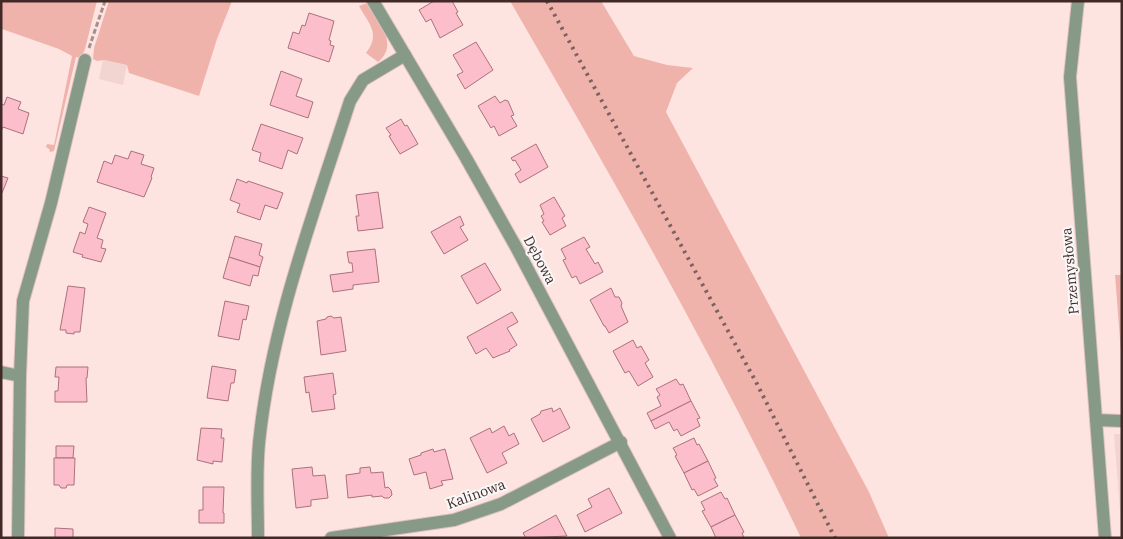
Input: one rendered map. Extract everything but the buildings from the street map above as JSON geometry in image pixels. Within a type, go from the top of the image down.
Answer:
[{"type":"street","name":"Dębowa","points":[[373,1],[471,166],[621,442],[670,538]]},
{"type":"street","name":"Przemysłowa","points":[[1078,1],[1070,78],[1105,538]]},
{"type":"street","points":[[258,538],[259,443],[271,366],[283,311],[350,101],[363,80],[405,55]]},
{"type":"street","points":[[18,538],[23,301],[51,204],[85,60]]},
{"type":"street","points":[[1,372],[20,376]]},
{"type":"street","points":[[1096,420],[1122,421]]},
{"type":"street","name":"Kalinowa","points":[[331,538],[454,520],[501,504],[621,442]]},
{"type":"path","points":[[85,60],[105,1]]},
{"type":"shaded area","points":[[1,1],[97,1],[85,49],[81,58],[76,57],[54,151],[50,152],[46,147],[47,144],[54,145],[72,56],[59,49],[2,29],[1,31]]},
{"type":"shaded area","points":[[109,1],[232,1],[217,39],[199,96],[129,73],[127,65],[93,59],[94,48]]},
{"type":"shaded area","points":[[510,1],[601,1],[634,56],[667,65],[693,68],[677,83],[666,112],[869,492],[889,538],[801,538],[733,401],[661,266]]},
{"type":"shaded area","points":[[367,3],[381,25],[387,41],[384,55],[378,62],[366,53],[373,40],[373,35],[370,24],[359,6]]},
{"type":"shaded area","points":[[103,60],[127,65],[123,85],[99,79]]},
{"type":"shaded area","points":[[1115,275],[1122,275],[1122,365]]},
{"type":"shaded area","points":[[1114,434],[1122,434],[1122,535]]},
{"type":"railway","points":[[547,1],[756,382],[835,538]]}]
